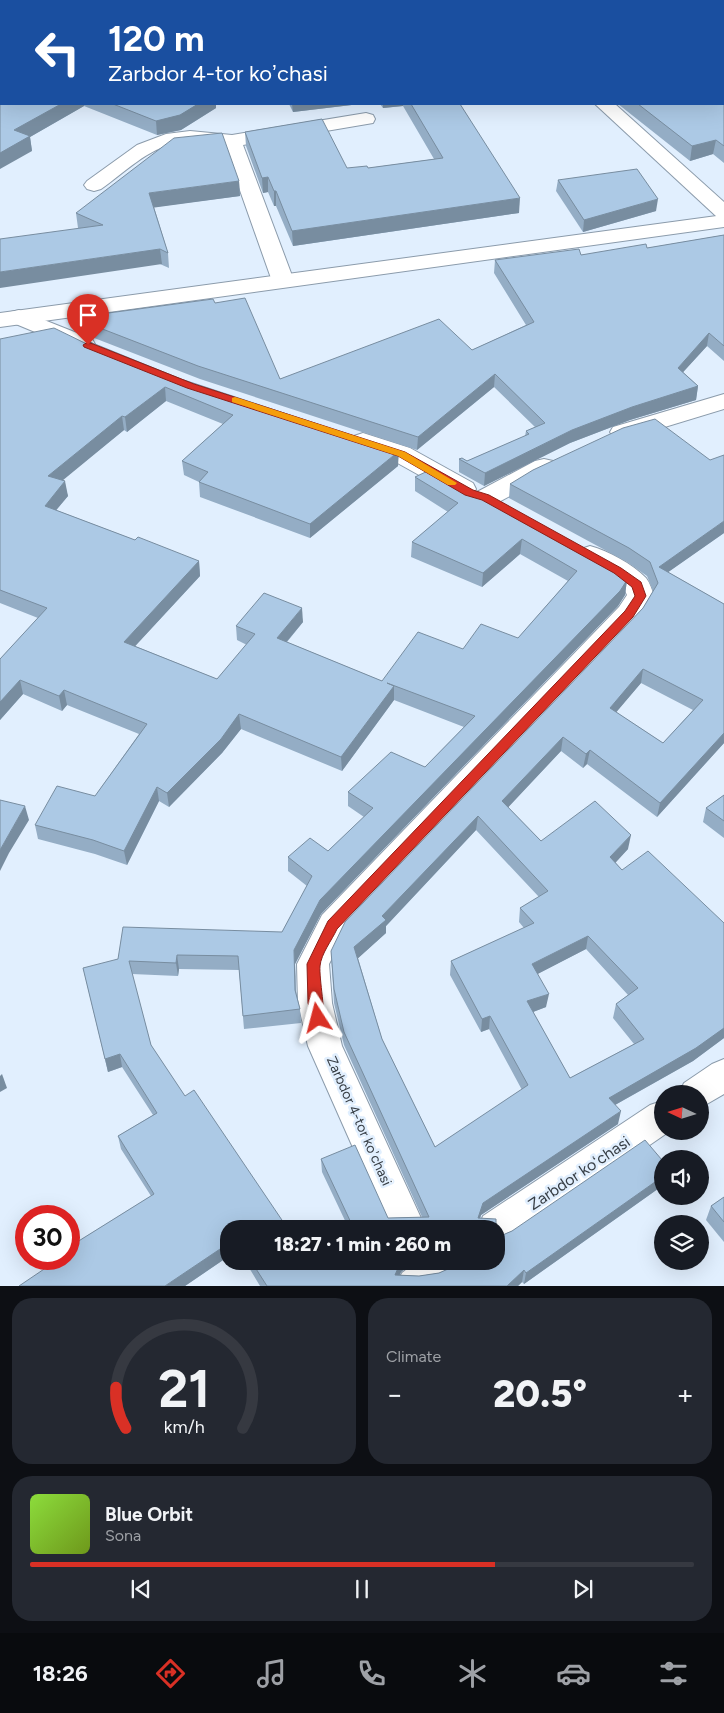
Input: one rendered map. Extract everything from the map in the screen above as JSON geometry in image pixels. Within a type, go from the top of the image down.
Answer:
[{"type":"street","points":[[605,105],[724,213]]},
{"type":"street","points":[[94,186],[153,144],[165,139],[191,136],[232,141],[366,120]]},
{"type":"street","points":[[232,141],[283,281]]},
{"type":"street","points":[[9,319],[724,221]]},
{"type":"street","points":[[9,319],[109,354]]},
{"type":"street","points":[[602,440],[724,401]]},
{"type":"street","points":[[337,433],[401,454],[469,492],[486,498],[510,511]]},
{"type":"street","points":[[486,498],[522,477],[567,456]]},
{"type":"street","name":"Zarbdor 4-tor koʼchasi","points":[[404,1220],[325,1046],[315,1003],[313,964],[333,925],[629,614],[641,596],[637,585],[618,570],[568,543]]},
{"type":"street","points":[[709,1085],[724,1075]]},
{"type":"street","name":"Zarbdor koʻchasi","points":[[505,1223],[654,1122]]},
{"type":"building","points":[[0,105],[59,105],[14,130],[30,136],[0,153]]},
{"type":"building","points":[[116,105],[196,105],[180,115],[156,121]]},
{"type":"building","points":[[412,105],[461,105],[520,198],[292,231],[276,191],[274,191],[268,177],[262,178],[245,132],[322,119],[347,168],[367,166],[368,168],[443,158]]},
{"type":"building","points":[[639,105],[724,105],[724,146],[716,140],[692,146]]},
{"type":"building","points":[[222,133],[239,181],[149,193],[168,253],[160,249],[0,272],[0,239],[103,225],[76,213],[174,138]]},
{"type":"building","points":[[637,169],[658,199],[584,220],[558,180]]},
{"type":"building","points":[[724,235],[724,346],[709,333],[678,368],[698,386],[632,407],[572,430],[485,473],[459,459],[462,458],[467,461],[529,434],[526,431],[545,423],[495,374],[418,437],[198,366],[87,323],[86,316],[213,299],[215,303],[245,298],[280,379],[439,319],[472,350],[534,322],[495,260],[579,249],[581,255],[646,244],[647,248]]},
{"type":"building","points":[[54,328],[91,346],[90,342],[181,379],[399,451],[310,524],[199,482],[208,472],[182,461],[233,415],[165,387],[125,417],[122,416],[48,476],[65,481],[45,506],[135,540],[138,537],[199,561],[124,642],[217,679],[255,634],[236,626],[264,593],[302,608],[277,638],[382,681],[418,632],[463,649],[481,624],[518,638],[577,571],[522,539],[483,573],[412,542],[458,503],[415,477],[432,469],[609,563],[627,580],[620,591],[320,900],[294,950],[295,990],[300,1009],[243,1016],[238,956],[177,955],[176,963],[129,961],[151,1045],[185,1096],[194,1090],[282,1220],[220,1220],[220,1249],[165,1286],[19,1286],[43,1270],[80,1270],[80,1240],[154,1194],[118,1136],[157,1113],[120,1054],[105,1059],[83,968],[118,959],[123,927],[282,932],[312,876],[288,857],[310,838],[328,851],[373,808],[348,792],[391,752],[425,767],[475,716],[387,683],[394,686],[341,757],[239,714],[221,739],[167,793],[157,787],[124,851],[93,840],[35,825],[57,786],[95,796],[147,724],[64,690],[59,696],[20,680],[0,702],[0,659],[47,608],[0,590],[0,339]]},
{"type":"building","points":[[655,419],[710,460],[724,455],[724,521],[659,567],[724,604],[724,733],[660,803],[590,750],[586,754],[563,737],[502,801],[541,841],[595,801],[631,835],[610,857],[622,870],[648,851],[724,923],[724,1028],[696,1048],[609,1098],[621,1111],[483,1203],[478,1218],[496,1220],[350,1220],[321,1159],[355,1145],[388,1218],[429,1217],[344,1032],[334,989],[331,951],[345,922],[643,608],[658,583],[650,562],[629,548],[510,484],[533,470],[623,428]],"holes":[[[643,669],[703,700],[663,743],[610,708]],[[478,816],[548,891],[520,908],[534,923],[451,961],[482,1019],[490,1016],[528,1085],[435,1147],[382,1039],[354,947],[386,920],[382,916]],[[588,936],[638,988],[616,1004],[644,1039],[570,1078],[527,1001],[549,994],[532,964]]]},
{"type":"building","points":[[724,795],[724,821],[706,808]]},
{"type":"building","points":[[0,800],[25,806],[0,850]]},
{"type":"building","points":[[645,1140],[654,1151],[654,1183],[526,1273],[524,1270],[507,1286],[267,1286],[257,1270],[397,1270],[395,1275],[419,1276],[446,1270],[505,1270],[505,1234]]},
{"type":"building","points":[[724,1197],[724,1222],[711,1206]]},
{"type":"slow traffic","points":[[235,400],[401,454],[452,483]]},
{"type":"route","points":[[88,345],[191,386],[401,454],[618,570],[637,585],[641,596],[629,614],[333,925],[313,964],[315,1003],[318,1018]]}]
